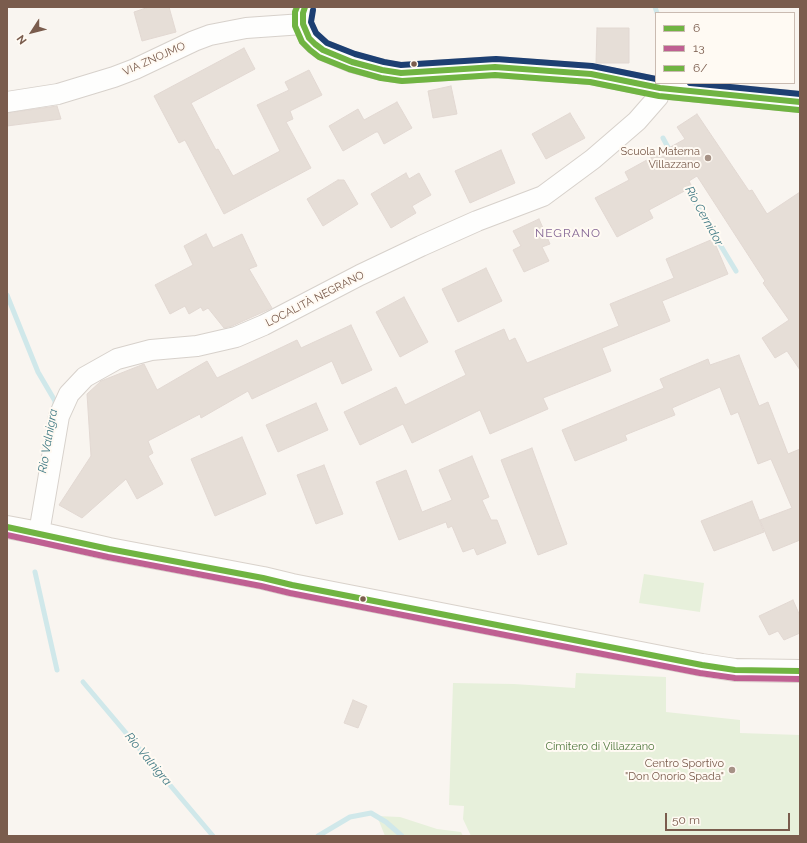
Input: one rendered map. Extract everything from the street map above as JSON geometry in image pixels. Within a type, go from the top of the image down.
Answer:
[{"type":"main road","points":[[7,527],[109,549],[702,665],[734,670],[800,671]]},
{"type":"street","points":[[304,14],[309,38],[323,50],[352,62],[382,70],[400,73],[495,67],[591,74],[660,88],[800,102]]},
{"type":"street","name":"VIA ZNOJMO","points":[[7,102],[58,94],[135,69],[210,35],[304,14]]},
{"type":"street","name":"LOCALITÀ NEGRANO","points":[[40,533],[59,416],[69,394],[85,377],[117,359],[151,350],[197,346],[236,337],[264,325],[360,275],[422,246],[477,221],[543,196],[593,159],[637,121],[658,97],[660,88]]},
{"type":"green space","points":[[644,574],[704,583],[700,612],[639,603]]},
{"type":"green space","name":"Cimitero di Villazzano","points":[[576,673],[666,677],[666,712],[740,720],[740,733],[800,735],[800,836],[471,836],[463,819],[464,806],[449,805],[453,683],[514,684],[575,688]]},
{"type":"green space","points":[[377,816],[400,817],[437,829],[461,832],[463,836],[385,836]]},
{"type":"building","points":[[149,7],[169,7],[176,32],[142,41],[134,12]]},
{"type":"building","points":[[597,28],[629,28],[629,63],[596,63]]},
{"type":"building","points":[[244,48],[255,69],[191,103],[216,150],[218,149],[233,176],[280,151],[257,105],[289,90],[285,82],[309,70],[322,95],[290,111],[293,119],[286,122],[311,168],[224,214],[185,140],[179,143],[154,96]]},
{"type":"building","points":[[451,86],[457,114],[433,118],[428,91]]},
{"type":"building","points":[[397,102],[412,128],[384,144],[378,132],[376,132],[343,151],[329,126],[358,109],[364,120]]},
{"type":"building","points":[[57,106],[61,119],[7,126],[7,113]]},
{"type":"building","points":[[570,113],[585,138],[546,159],[532,134]]},
{"type":"building","points":[[697,114],[749,191],[752,190],[767,214],[800,192],[800,370],[787,351],[775,358],[762,338],[789,320],[763,283],[765,281],[697,176],[689,181],[692,187],[649,210],[653,218],[617,237],[595,198],[629,180],[625,172],[685,139],[677,127]]},
{"type":"building","points":[[501,150],[515,183],[470,203],[455,171]]},
{"type":"building","points":[[406,173],[409,179],[419,173],[431,195],[412,206],[416,213],[391,228],[371,194]]},
{"type":"building","points":[[338,180],[344,180],[358,204],[323,226],[307,199]]},
{"type":"building","points":[[539,219],[550,244],[542,247],[549,261],[524,272],[513,250],[521,246],[513,231]]},
{"type":"building","points":[[206,234],[213,248],[242,234],[257,266],[249,269],[272,308],[232,326],[224,328],[208,308],[203,311],[201,307],[189,314],[185,306],[170,314],[155,285],[193,265],[184,246]]},
{"type":"building","points":[[713,239],[728,274],[662,301],[670,321],[602,348],[611,371],[543,398],[548,409],[490,434],[480,410],[412,443],[403,424],[360,445],[344,412],[396,387],[405,405],[466,375],[455,351],[504,329],[509,341],[515,338],[527,363],[619,326],[610,304],[674,278],[666,259]]},
{"type":"building","points":[[486,268],[502,301],[458,322],[442,289]]},
{"type":"building","points":[[404,297],[428,342],[400,357],[376,312]]},
{"type":"building","points":[[351,325],[372,370],[342,384],[332,361],[252,399],[248,391],[201,418],[200,414],[148,441],[153,453],[148,456],[163,484],[137,499],[126,479],[82,518],[59,505],[91,456],[87,394],[101,381],[144,364],[157,390],[207,361],[217,378],[297,340],[301,348]]},
{"type":"building","points":[[739,355],[759,406],[768,402],[788,454],[800,449],[800,540],[773,551],[760,520],[792,508],[771,459],[758,464],[738,412],[731,415],[720,387],[672,408],[675,415],[625,435],[627,440],[575,461],[562,430],[664,388],[660,379],[708,359],[710,365]]},
{"type":"building","points":[[316,403],[328,430],[278,452],[266,425]]},
{"type":"building","points":[[242,437],[266,494],[215,516],[191,459]]},
{"type":"building","points":[[532,448],[567,544],[538,555],[501,460]]},
{"type":"building","points":[[472,456],[489,497],[482,500],[491,520],[497,520],[506,543],[477,555],[474,548],[463,552],[452,526],[448,528],[446,522],[399,540],[376,482],[406,470],[422,512],[452,500],[439,470]]},
{"type":"building","points":[[324,465],[343,514],[316,524],[297,475]]},
{"type":"building","points":[[752,501],[764,532],[714,551],[701,521]]},
{"type":"building","points":[[793,600],[800,616],[800,633],[784,640],[778,631],[769,635],[759,616]]},
{"type":"building","points":[[353,700],[367,706],[358,728],[344,723]]},
{"type":"waterway","name":"Rio Cernidor","points":[[655,7],[657,12]]},
{"type":"waterway","name":"Rio Cernidor","points":[[663,138],[671,153]]},
{"type":"waterway","name":"Rio Cernidor","points":[[686,184],[701,213],[736,271]]},
{"type":"waterway","name":"Rio Valnigra","points":[[7,295],[38,372],[55,401],[55,405]]},
{"type":"waterway","name":"Rio Valnigra","points":[[35,572],[57,670]]},
{"type":"waterway","name":"Rio Valnigra","points":[[83,682],[213,836]]},
{"type":"waterway","name":"Rio Valnigra","points":[[318,836],[350,817],[371,813],[386,822],[402,836]]},
{"type":"transit line","name":"6/","points":[[297,7],[295,12],[295,26],[302,42],[310,50],[319,57],[349,69],[381,78],[402,81],[495,75],[590,82],[659,96],[799,110]]},
{"type":"transit line","name":"6","points":[[305,7],[303,13],[303,24],[309,38],[315,44],[323,50],[352,62],[382,70],[401,73],[495,67],[591,74],[660,88],[800,102]]},
{"type":"transit line","points":[[313,10],[311,22],[316,33],[327,43],[355,54],[384,62],[401,65],[496,59],[592,66],[655,79]]},
{"type":"transit line","points":[[700,84],[800,94]]},
{"type":"transit line","name":"6","points":[[7,527],[109,549],[702,665],[735,670],[800,671]]},
{"type":"transit line","name":"13","points":[[7,535],[108,557],[700,673],[735,678],[800,679]]},
{"type":"place","name":"Scuola Materna Villazzano","points":[[708,158]]},
{"type":"place","name":"Centro Sportivo \"Don Onorio Spada\"","points":[[732,770]]},
{"type":"district","name":"NEGRANO","points":[[568,233]]}]
